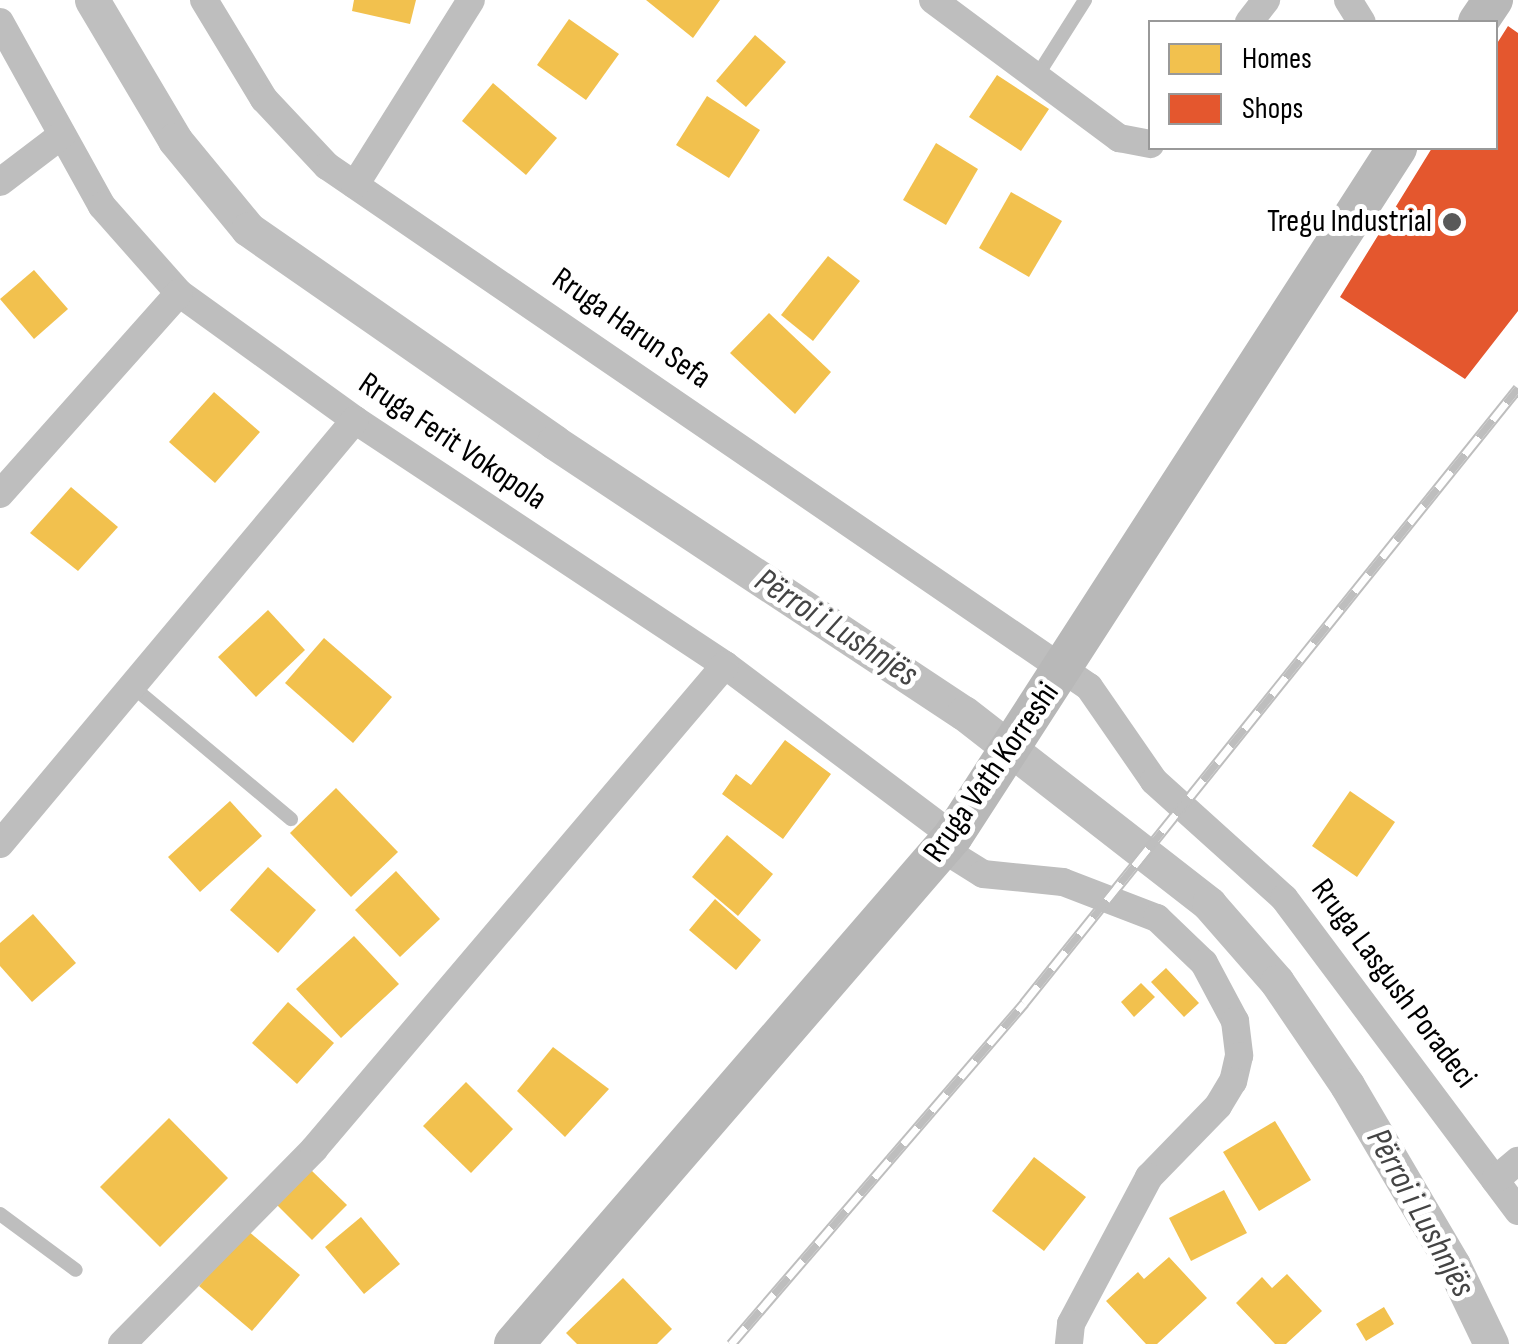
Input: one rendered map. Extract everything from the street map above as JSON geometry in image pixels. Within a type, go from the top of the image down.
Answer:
[{"type":"main road","name":"Rruga Vath Korreshi","points":[[514,1344],[955,833],[1058,680],[1396,150]]},
{"type":"street","name":"Rruga Harun Sefa","points":[[204,0],[280,120],[355,185],[1058,680],[1101,699],[1142,768],[1193,816]]},
{"type":"street","points":[[355,185],[471,0]]},
{"type":"street","points":[[932,0],[1120,138],[1148,144]]},
{"type":"street","points":[[1251,20],[1266,0]]},
{"type":"street","name":"Rruga Ferit Vokopola","points":[[0,22],[62,136],[123,236],[179,292],[355,420],[725,665],[955,833],[984,874],[1064,882],[1156,918],[1204,963],[1235,1020],[1239,1056],[1233,1081],[1218,1106],[1149,1177],[1071,1324],[1069,1344]]},
{"type":"street","points":[[0,182],[62,136]]},
{"type":"street","points":[[0,494],[179,292]]},
{"type":"street","points":[[0,844],[355,420]]},
{"type":"street","points":[[122,1344],[314,1150],[725,665]]},
{"type":"street","name":"Rruga Lasgush Poradeci","points":[[1193,816],[1284,898],[1518,1211]]},
{"type":"street","points":[[1495,1180],[1518,1161]]},
{"type":"lane","points":[[1037,76],[1085,0]]},
{"type":"lane","points":[[133,687],[292,819]]},
{"type":"lane","points":[[0,1214],[76,1270]]},
{"type":"building: Homes","points":[[354,0],[416,0],[410,24],[352,11]]},
{"type":"building: Homes","points":[[646,0],[720,0],[693,38]]},
{"type":"building: Homes","points":[[569,19],[619,54],[586,100],[537,65]]},
{"type":"building: Homes","points":[[755,35],[786,62],[746,107],[716,81]]},
{"type":"building: Homes","points":[[997,75],[1049,109],[1021,151],[969,117]]},
{"type":"building: Homes","points":[[493,83],[557,138],[526,175],[462,121]]},
{"type":"building: Homes","points":[[707,96],[760,130],[729,178],[676,145]]},
{"type":"building: Homes","points":[[936,143],[978,169],[946,225],[903,200]]},
{"type":"building: Homes","points":[[1011,192],[1062,221],[1029,277],[979,248]]},
{"type":"building: Homes","points":[[828,256],[860,281],[813,341],[781,315]]},
{"type":"building: Homes","points":[[34,270],[68,309],[34,339],[0,299]]},
{"type":"building: Homes","points":[[769,313],[831,372],[795,414],[730,353]]},
{"type":"building: Homes","points":[[214,392],[260,432],[215,483],[169,442]]},
{"type":"building: Homes","points":[[71,487],[118,527],[78,571],[30,533]]},
{"type":"building: Homes","points":[[268,610],[305,650],[256,697],[218,657]]},
{"type":"building: Homes","points":[[324,638],[392,697],[353,743],[285,683]]},
{"type":"building: Homes","points":[[785,740],[831,774],[783,839],[722,794],[736,774],[751,785]]},
{"type":"building: Homes","points":[[336,788],[398,852],[351,897],[290,833]]},
{"type":"building: Homes","points":[[1350,791],[1395,822],[1357,877],[1312,846]]},
{"type":"building: Homes","points":[[230,801],[262,836],[200,892],[168,857]]},
{"type":"building: Homes","points":[[727,835],[773,874],[738,916],[692,877]]},
{"type":"building: Homes","points":[[268,867],[316,910],[278,953],[230,910]]},
{"type":"building: Homes","points":[[396,871],[440,919],[400,957],[355,910]]},
{"type":"building: Homes","points":[[715,899],[761,940],[736,970],[689,930]]},
{"type":"building: Homes","points":[[33,914],[76,963],[32,1002],[0,966],[0,943]]},
{"type":"building: Homes","points":[[354,936],[399,984],[341,1038],[296,989]]},
{"type":"building: Homes","points":[[1166,968],[1199,1003],[1184,1017],[1151,982]]},
{"type":"building: Homes","points":[[1141,983],[1155,997],[1134,1017],[1121,1002]]},
{"type":"building: Homes","points":[[288,1002],[334,1043],[297,1084],[252,1043]]},
{"type":"building: Homes","points":[[553,1047],[609,1089],[565,1137],[517,1091]]},
{"type":"building: Homes","points":[[466,1082],[513,1129],[471,1173],[423,1126]]},
{"type":"building: Homes","points":[[169,1118],[228,1178],[160,1247],[100,1187]]},
{"type":"building: Homes","points":[[1275,1121],[1311,1180],[1259,1211],[1223,1152]]},
{"type":"building: Homes","points":[[1034,1157],[1086,1197],[1044,1251],[992,1211]]},
{"type":"building: Homes","points":[[310,1169],[347,1205],[312,1240],[276,1204]]},
{"type":"building: Homes","points":[[1224,1190],[1247,1233],[1191,1261],[1169,1218]]},
{"type":"building: Homes","points":[[361,1217],[400,1264],[364,1294],[325,1247]]},
{"type":"building: Homes","points":[[247,1230],[300,1275],[252,1331],[199,1286]]},
{"type":"building: Homes","points":[[1169,1257],[1207,1298],[1157,1344],[1146,1344],[1106,1301],[1138,1272],[1144,1279]]},
{"type":"building: Homes","points":[[1287,1274],[1322,1311],[1286,1344],[1275,1344],[1236,1303],[1262,1277],[1272,1288]]},
{"type":"building: Homes","points":[[623,1278],[672,1329],[657,1344],[577,1344],[566,1333]]},
{"type":"building: Homes","points":[[1384,1307],[1394,1324],[1366,1341],[1356,1324]]},
{"type":"building: Shops","name":"Tregu Industrial","points":[[1508,26],[1518,33],[1518,311],[1465,379],[1340,297],[1431,150],[1498,150],[1498,42]]},
{"type":"waterway","name":"Përroi i Lushnjës","points":[[92,0],[175,140],[248,229],[554,442],[964,713],[1209,904],[1277,982],[1347,1085],[1453,1265],[1491,1344]]},
{"type":"railway","points":[[731,1344],[1024,1003],[1518,388]]},
{"type":"place","name":"Tregu Industrial","points":[[1452,222]]}]
